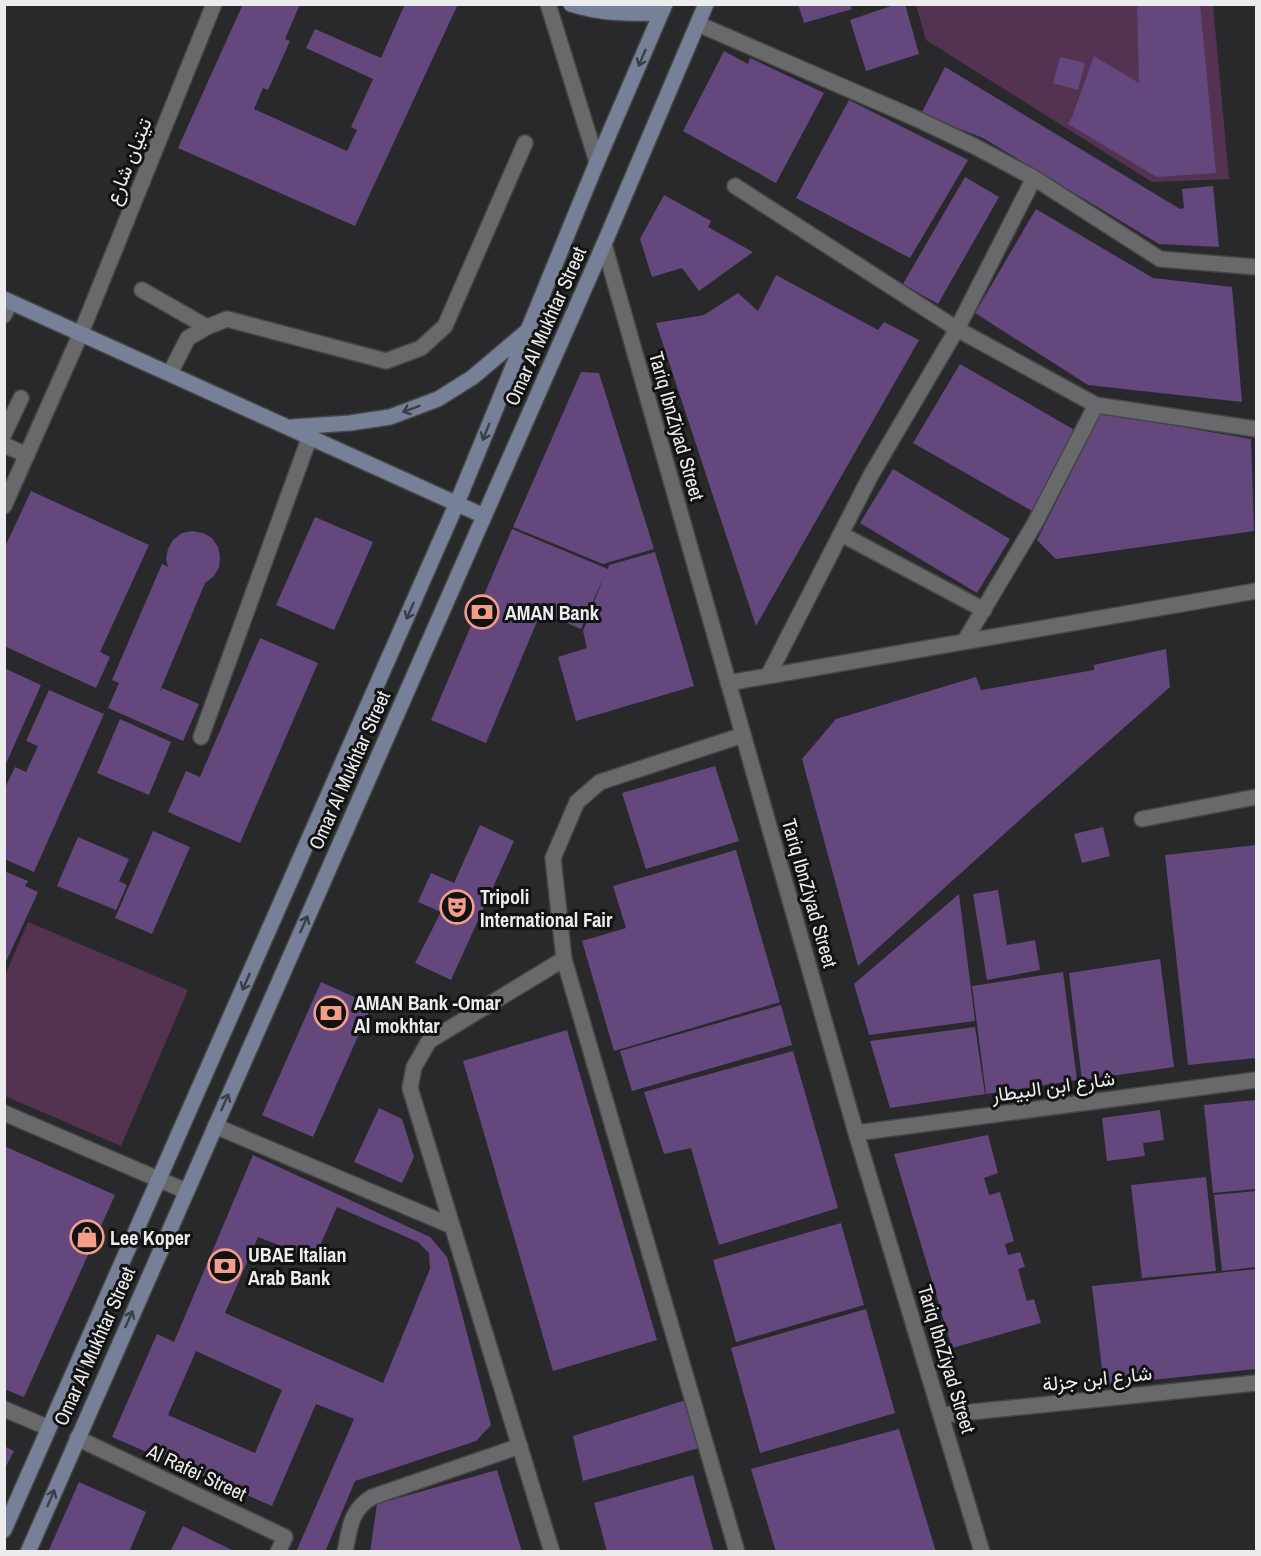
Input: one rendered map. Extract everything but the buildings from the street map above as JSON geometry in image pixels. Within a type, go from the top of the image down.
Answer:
[{"type":"main road","points":[[571,4],[590,10],[625,14],[663,9]]},
{"type":"main road","name":"Omar Al Mukhtar Street","points":[[28,1551],[604,244],[706,4]]},
{"type":"main road","name":"Omar Al Mukhtar Street","points":[[4,1530],[458,503],[597,162],[663,9]]},
{"type":"main road","points":[[6,306],[81,333],[484,516]]},
{"type":"main road","points":[[290,427],[350,423],[390,417],[438,399],[473,377],[528,330]]},
{"type":"street","name":"تيتيان شارع","points":[[4,506],[81,333],[214,4]]},
{"type":"street","points":[[548,4],[597,162]]},
{"type":"street","points":[[698,24],[974,146],[1034,178],[1160,259],[1257,267]]},
{"type":"street","points":[[170,373],[188,338],[226,319],[387,361],[421,348],[445,326],[525,144]]},
{"type":"street","points":[[768,676],[871,475],[957,329],[1034,178]]},
{"type":"street","points":[[735,186],[957,329],[1096,405],[1257,429]]},
{"type":"street","name":"Tariq IbnZiyad Street","points":[[604,244],[856,1133],[982,1551]]},
{"type":"street","points":[[142,290],[207,327]]},
{"type":"street","points":[[4,434],[21,398]]},
{"type":"street","points":[[964,642],[1035,523],[1096,405]]},
{"type":"street","points":[[201,737],[310,436]]},
{"type":"street","points":[[4,445],[27,455]]},
{"type":"street","points":[[841,534],[984,610]]},
{"type":"street","points":[[728,683],[1257,591]]},
{"type":"street","points":[[737,1551],[564,959],[554,858],[577,802],[600,782],[743,735]]},
{"type":"street","points":[[1142,819],[1257,797]]},
{"type":"street","points":[[552,1551],[410,1088],[414,1067],[429,1041],[564,959]]},
{"type":"street","name":"شارع ابن البيطار","points":[[856,1133],[1257,1080]]},
{"type":"street","points":[[4,1113],[186,1191]]},
{"type":"street","points":[[215,1126],[452,1226]]},
{"type":"street","name":"شارع ابن جزلة","points":[[942,1415],[1257,1383]]},
{"type":"street","points":[[4,1409],[49,1428]]},
{"type":"street","name":"Al Rafei Street","points":[[77,1438],[285,1537],[278,1551]]},
{"type":"street","points":[[345,1551],[352,1518],[361,1504],[372,1497],[520,1446]]},
{"type":"shaded area","points":[[916,5],[1213,5],[1229,179],[1152,182],[926,40]]},
{"type":"shaded area","points":[[28,922],[188,990],[121,1146],[5,1096],[5,975]]},
{"type":"place","name":"AMAN Bank","points":[[482,612]]},
{"type":"place","name":"Tripoli International Fair","points":[[457,907]]},
{"type":"place","name":"AMAN Bank -Omar Al mokhtar","points":[[331,1013]]},
{"type":"place","name":"Lee Koper","points":[[87,1237]]},
{"type":"place","name":"UBAE Italian Arab Bank","points":[[225,1266]]}]
